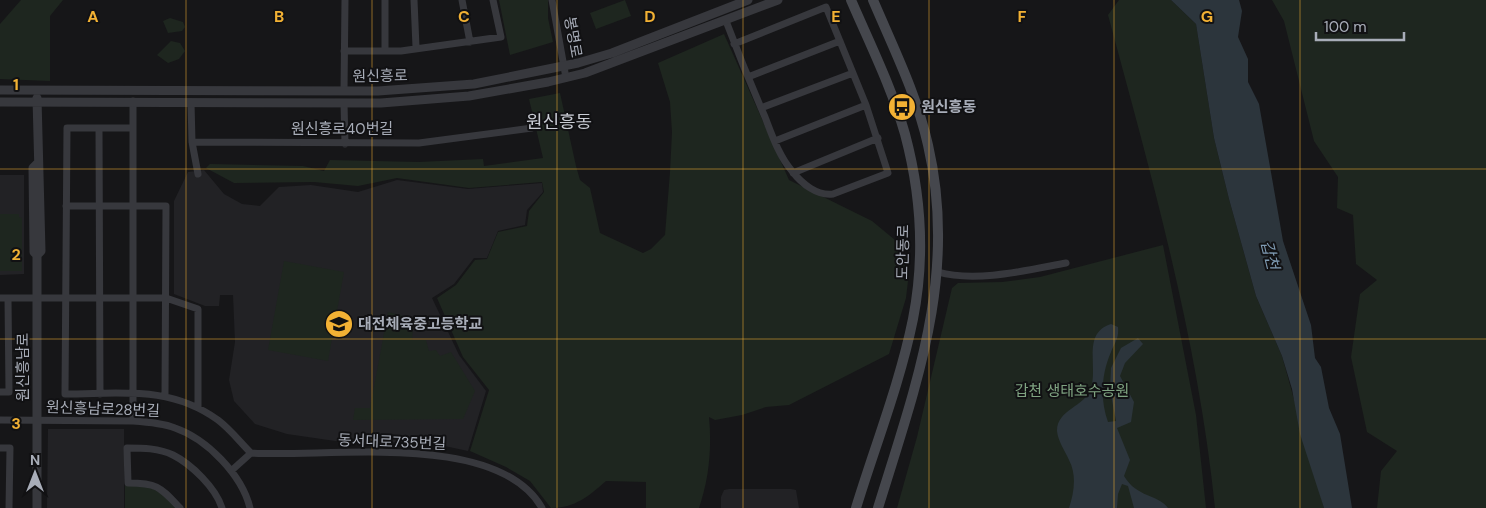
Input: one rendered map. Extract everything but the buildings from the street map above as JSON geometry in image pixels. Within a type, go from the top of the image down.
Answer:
[{"type":"main road","name":"도안동로","points":[[851,0],[883,74],[906,140],[916,193],[920,262],[913,319],[904,355],[856,508]]},
{"type":"main road","points":[[873,0],[908,82],[928,144],[937,197],[940,248],[931,322],[878,508]]},
{"type":"street","points":[[344,91],[345,0]]},
{"type":"street","points":[[385,0],[385,51]]},
{"type":"street","points":[[414,0],[416,47]]},
{"type":"street","points":[[462,0],[470,42]]},
{"type":"street","points":[[344,51],[385,51],[501,37],[493,0]]},
{"type":"street","name":"봉명로","points":[[552,0],[566,78]]},
{"type":"street","name":"원신흥로","points":[[0,90],[344,91],[411,90],[466,85],[564,67],[612,53],[748,0]]},
{"type":"street","name":"원신흥로","points":[[0,102],[344,103],[416,101],[469,96],[566,78],[633,56],[778,0]]},
{"type":"street","points":[[726,20],[734,44],[775,141],[793,172],[802,182],[825,195],[833,194],[888,173],[866,105],[826,8],[734,44]]},
{"type":"street","points":[[748,77],[840,41]]},
{"type":"street","points":[[761,108],[853,73]]},
{"type":"street","name":"원신흥남로","points":[[37,90],[37,164],[33,168],[34,252],[37,255],[37,508]]},
{"type":"street","points":[[133,102],[133,421]]},
{"type":"street","points":[[191,102],[192,142],[198,174]]},
{"type":"street","points":[[344,103],[345,144]]},
{"type":"street","points":[[775,141],[866,105]]},
{"type":"street","points":[[133,128],[66,128],[65,394],[165,395],[198,407],[220,421],[251,453],[231,471]]},
{"type":"street","points":[[99,128],[100,394]]},
{"type":"street","name":"원신흥로40번길","points":[[192,142],[345,144],[418,142],[532,128]]},
{"type":"street","points":[[793,172],[878,138]]},
{"type":"street","points":[[66,206],[166,206],[165,395]]},
{"type":"street","points":[[938,272],[957,276],[981,275],[1066,263]]},
{"type":"street","points":[[0,298],[166,298],[198,309],[198,407]]},
{"type":"street","points":[[0,392],[9,392],[8,298]]},
{"type":"street","name":"원신흥남로28번길","points":[[0,420],[155,422],[184,432],[204,445],[231,471],[248,500],[250,508]]},
{"type":"street","points":[[0,448],[10,448],[9,508]]},
{"type":"street","points":[[180,508],[149,483],[128,483],[127,448],[144,448],[173,455],[202,478],[222,508]]},
{"type":"street","name":"동서대로735번길","points":[[251,453],[412,453],[460,458],[487,466],[516,481],[535,496],[542,508]]},
{"type":"shaded area","name":"대전체육중고등학교","points":[[204,170],[224,194],[242,204],[260,206],[279,187],[311,185],[358,192],[397,180],[468,189],[542,183],[543,192],[527,210],[525,225],[498,231],[487,258],[474,258],[454,284],[432,298],[459,355],[486,391],[468,451],[426,442],[349,443],[287,434],[255,424],[234,401],[229,380],[235,342],[233,295],[220,295],[219,306],[205,306],[174,294],[174,201],[188,172]]},
{"type":"shaded area","points":[[0,175],[24,175],[24,274],[0,275]]},
{"type":"shaded area","points":[[48,429],[124,429],[124,508],[47,508]]},
{"type":"shaded area","points":[[724,490],[796,490],[799,508],[721,508],[721,497]]},
{"type":"green space","points":[[21,0],[63,0],[50,16],[50,81],[0,79],[0,24]]},
{"type":"green space","points":[[499,0],[548,0],[548,18],[553,42],[510,55]]},
{"type":"green space","points":[[625,0],[631,16],[596,29],[590,13]]},
{"type":"green space","points":[[1119,0],[1171,0],[1196,24],[1214,138],[1229,199],[1256,296],[1282,356],[1324,508],[1215,508],[1197,383],[1172,260],[1108,15]]},
{"type":"green space","points":[[1272,0],[1486,0],[1486,508],[1377,508],[1381,471],[1397,451],[1367,432],[1351,357],[1360,294],[1377,280],[1356,264],[1353,215],[1337,208],[1338,177],[1314,141],[1284,21]]},
{"type":"green space","points":[[170,18],[183,22],[185,27],[182,31],[168,33],[163,21]]},
{"type":"green space","points":[[724,34],[789,180],[872,221],[895,240],[907,259],[908,281],[906,298],[889,354],[789,405],[766,407],[742,415],[715,420],[709,417],[709,463],[699,508],[646,508],[646,482],[606,481],[581,500],[567,506],[551,508],[530,481],[506,467],[470,451],[489,390],[463,357],[437,298],[456,285],[475,260],[487,259],[498,232],[527,226],[529,211],[544,192],[542,182],[469,188],[397,178],[358,186],[314,182],[234,183],[206,168],[210,164],[303,166],[324,171],[330,160],[419,162],[483,159],[484,166],[543,158],[529,99],[560,93],[580,180],[590,188],[600,233],[643,253],[651,249],[665,235],[670,172],[672,132],[670,102],[658,63]]},
{"type":"green space","points":[[171,41],[180,43],[185,51],[179,59],[168,63],[157,55]]},
{"type":"green space","points":[[0,214],[19,214],[19,217],[22,218],[22,271],[0,271]]},
{"type":"green space","name":"갑천 생태호수공원","points":[[1163,245],[1196,415],[1206,508],[897,508],[917,437],[952,288],[958,283],[1002,282],[1040,277]]},
{"type":"green space","points":[[284,261],[344,272],[328,361],[268,350]]},
{"type":"green space","points":[[388,312],[404,316],[403,326],[413,328],[412,340],[426,340],[429,351],[436,350],[440,356],[451,352],[475,391],[463,419],[353,420],[355,408],[370,408]]},
{"type":"green space","points":[[125,485],[154,489],[165,496],[177,508],[125,508]]},
{"type":"water","name":"갑천","points":[[1171,0],[1239,0],[1242,11],[1238,37],[1248,59],[1248,82],[1259,104],[1283,241],[1311,325],[1315,358],[1321,367],[1329,408],[1340,434],[1352,508],[1324,508],[1300,434],[1292,389],[1282,356],[1256,296],[1229,199],[1214,138],[1196,24]]},
{"type":"water","points":[[1111,324],[1118,327],[1118,335],[1105,370],[1104,378],[1103,396],[1108,422],[1116,421],[1110,390],[1111,368],[1121,348],[1138,338],[1143,344],[1125,363],[1120,376],[1134,402],[1131,422],[1117,428],[1130,460],[1124,476],[1135,488],[1159,500],[1168,508],[1134,508],[1128,486],[1122,484],[1118,494],[1117,508],[1069,508],[1074,478],[1072,466],[1059,438],[1058,424],[1066,413],[1088,394],[1093,379],[1094,342],[1102,328]]},
{"type":"place","name":"원신흥동","points":[[902,107]]},
{"type":"place","name":"대전체육중고등학교","points":[[339,324]]},
{"type":"district","name":"원신흥동","points":[[559,122]]}]
